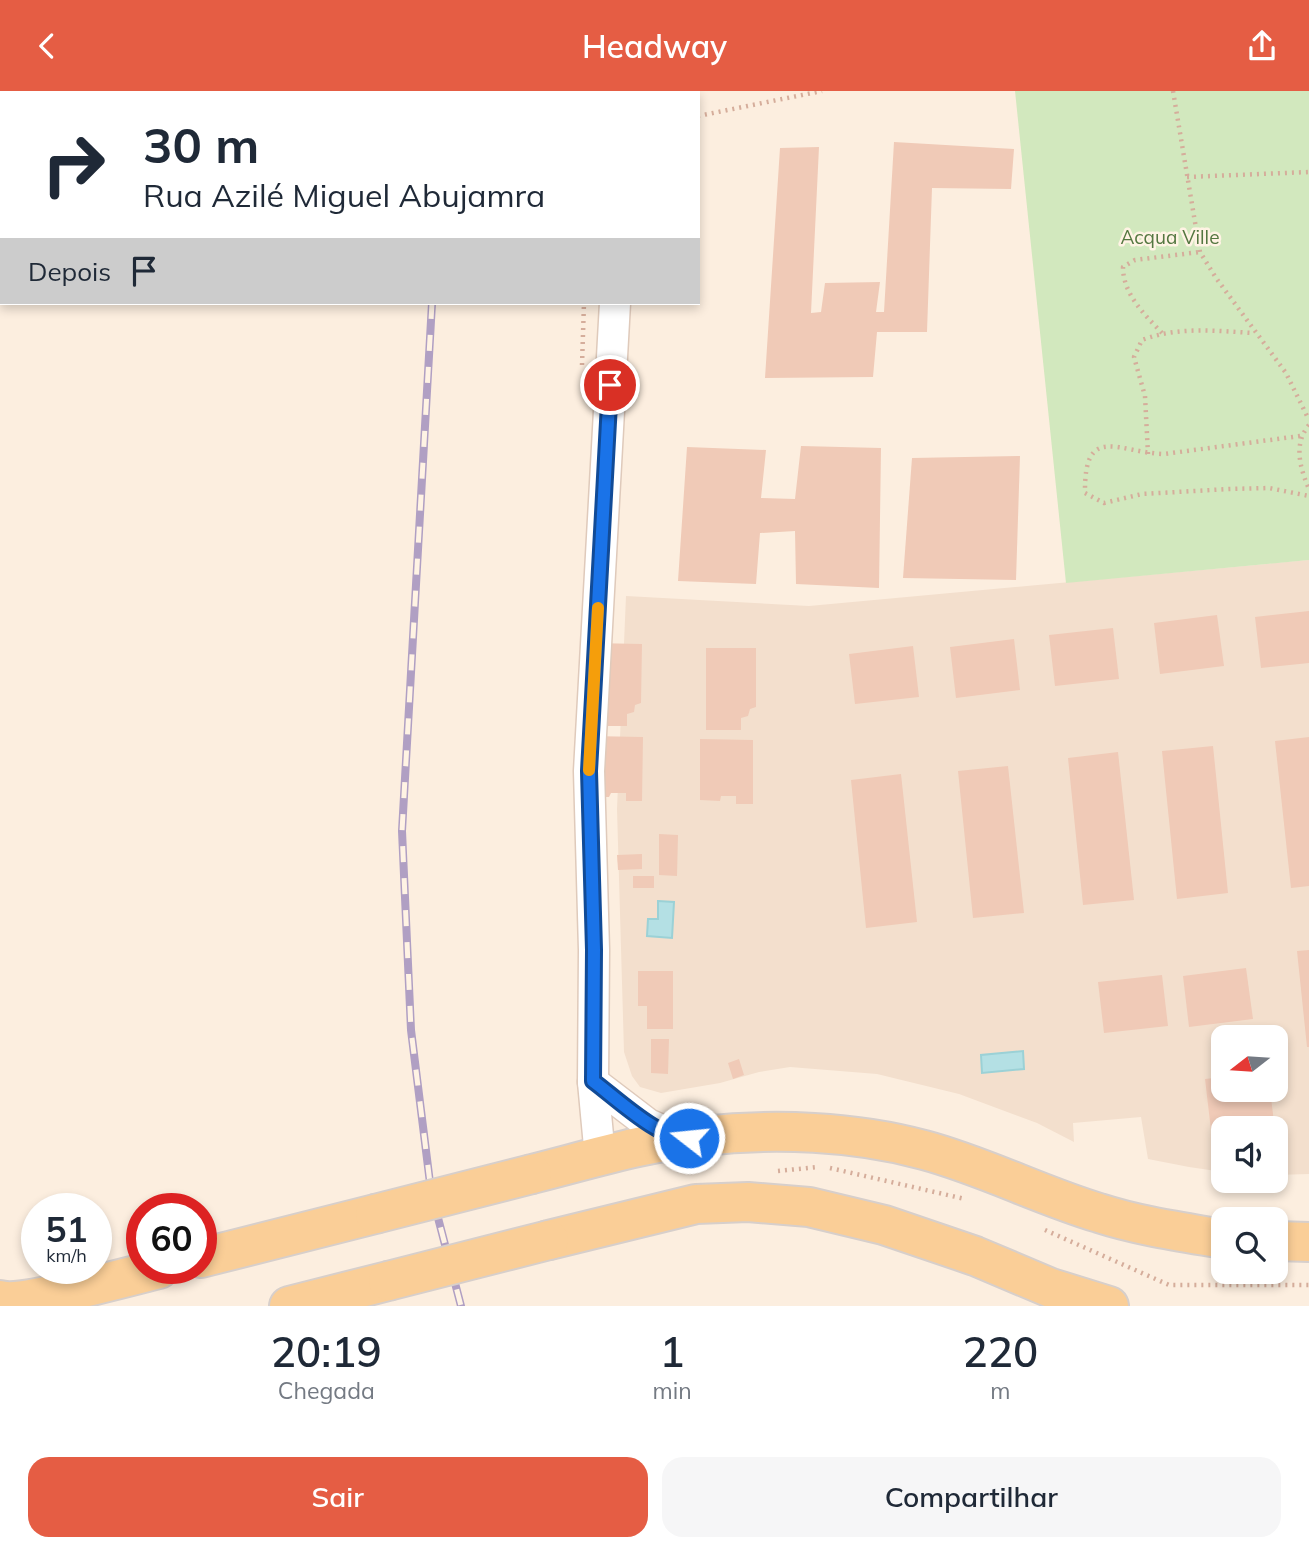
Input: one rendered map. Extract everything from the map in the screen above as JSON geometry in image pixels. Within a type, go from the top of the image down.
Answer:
[{"type":"main road","points":[[217,1254],[600,1157],[682,1139],[813,1132],[872,1139],[922,1149],[978,1165],[1098,1213],[1211,1237]]},
{"type":"main road","points":[[289,1306],[696,1204],[748,1202],[809,1207],[884,1225],[975,1256],[1051,1288],[1109,1306]]},
{"type":"main road","points":[[1288,1241],[1309,1242]]},
{"type":"main road","points":[[0,1300],[6,1303],[40,1299],[126,1277]]},
{"type":"street","points":[[600,1157],[593,1081],[594,950],[589,771],[615,305]]},
{"type":"street","points":[[593,1081],[648,1124],[682,1139]]},
{"type":"path","points":[[700,116],[822,91]]},
{"type":"path","points":[[1173,91],[1200,252],[1286,373],[1309,420]]},
{"type":"path","points":[[1187,177],[1309,172]]},
{"type":"path","points":[[1162,333],[1140,308],[1123,281],[1123,267],[1135,260],[1200,252]]},
{"type":"path","points":[[1148,454],[1145,396],[1134,357],[1142,341],[1179,330],[1255,333]]},
{"type":"path","points":[[1309,425],[1300,436],[1299,457],[1309,489]]},
{"type":"path","points":[[1300,436],[1164,454],[1148,454],[1109,445],[1093,452],[1084,468],[1085,493],[1104,503],[1142,494],[1229,489],[1269,488],[1309,496]]},
{"type":"path","points":[[771,1172],[824,1166],[967,1199]]},
{"type":"path","points":[[1043,1230],[1169,1285],[1309,1285]]},
{"type":"shaded area","points":[[1309,560],[1309,1174],[1288,1175],[1288,1116],[1211,1116],[1211,1170],[1148,1159],[1141,1117],[1073,1123],[1074,1142],[1037,1123],[959,1094],[877,1074],[790,1067],[661,1093],[640,1087],[632,1076],[624,1052],[617,809],[626,596],[809,606]]},
{"type":"green space","name":"Acqua Ville","points":[[1015,91],[1309,91],[1309,560],[1066,583]]},
{"type":"water","points":[[658,901],[674,902],[672,938],[647,936],[648,919],[658,919]]},
{"type":"water","points":[[1023,1051],[1024,1069],[982,1073],[981,1055]]},
{"type":"building","points":[[894,142],[1014,149],[1011,189],[932,188],[927,332],[877,332],[873,377],[765,378],[780,148],[819,147],[811,313],[821,312],[825,283],[880,282],[876,312],[884,312]]},
{"type":"building","points":[[801,446],[881,448],[879,588],[796,584],[795,531],[760,533],[756,584],[678,581],[687,447],[766,450],[761,498],[795,499]]},
{"type":"building","points":[[1020,456],[1016,580],[903,578],[912,458]]},
{"type":"building","points":[[1309,611],[1309,663],[1261,668],[1255,617]]},
{"type":"building","points":[[1217,615],[1224,666],[1160,674],[1154,623]]},
{"type":"building","points":[[1113,628],[1119,679],[1055,686],[1049,635]]},
{"type":"building","points":[[1014,639],[1020,690],[956,698],[950,647]]},
{"type":"building","points":[[593,643],[642,644],[641,703],[635,705],[634,712],[627,714],[627,726],[592,726]]},
{"type":"building","points":[[913,646],[919,697],[855,704],[849,654]]},
{"type":"building","points":[[706,648],[756,648],[756,707],[750,709],[748,716],[741,718],[741,730],[706,730]]},
{"type":"building","points":[[590,736],[643,737],[642,801],[626,801],[626,793],[611,793],[609,797],[589,797]]},
{"type":"building","points":[[1309,737],[1309,886],[1291,888],[1275,741]]},
{"type":"building","points":[[700,739],[753,740],[753,804],[736,804],[736,796],[721,796],[720,801],[700,800]]},
{"type":"building","points":[[1213,746],[1228,893],[1177,899],[1162,751]]},
{"type":"building","points":[[1118,752],[1134,900],[1083,905],[1068,758]]},
{"type":"building","points":[[1008,766],[1024,913],[973,918],[958,771]]},
{"type":"building","points":[[901,774],[917,922],[866,928],[851,780]]},
{"type":"building","points":[[659,834],[678,835],[677,876],[659,875]]},
{"type":"building","points":[[642,854],[642,869],[618,870],[617,855]]},
{"type":"building","points":[[633,876],[654,876],[654,888],[633,888]]},
{"type":"building","points":[[1309,950],[1309,1047],[1307,1047],[1297,951]]},
{"type":"building","points":[[1246,968],[1253,1019],[1189,1027],[1183,976]]},
{"type":"building","points":[[638,971],[673,971],[673,1029],[647,1029],[647,1006],[638,1006]]},
{"type":"building","points":[[1162,975],[1168,1026],[1104,1033],[1098,982]]},
{"type":"building","points":[[651,1039],[669,1039],[668,1074],[651,1073]]},
{"type":"building","points":[[739,1059],[744,1075],[733,1079],[728,1063]]},
{"type":"building","points":[[1211,1078],[1211,1103],[1272,1103],[1273,1116],[1211,1116],[1211,1130],[1205,1079]]},
{"type":"railway","points":[[432,305],[402,831],[411,1030],[431,1191],[461,1306]]},
{"type":"slow traffic","points":[[589,770],[598,608]]},
{"type":"route","points":[[610,385],[589,771],[594,950],[593,1081],[648,1124],[682,1139],[689,1138]]}]
